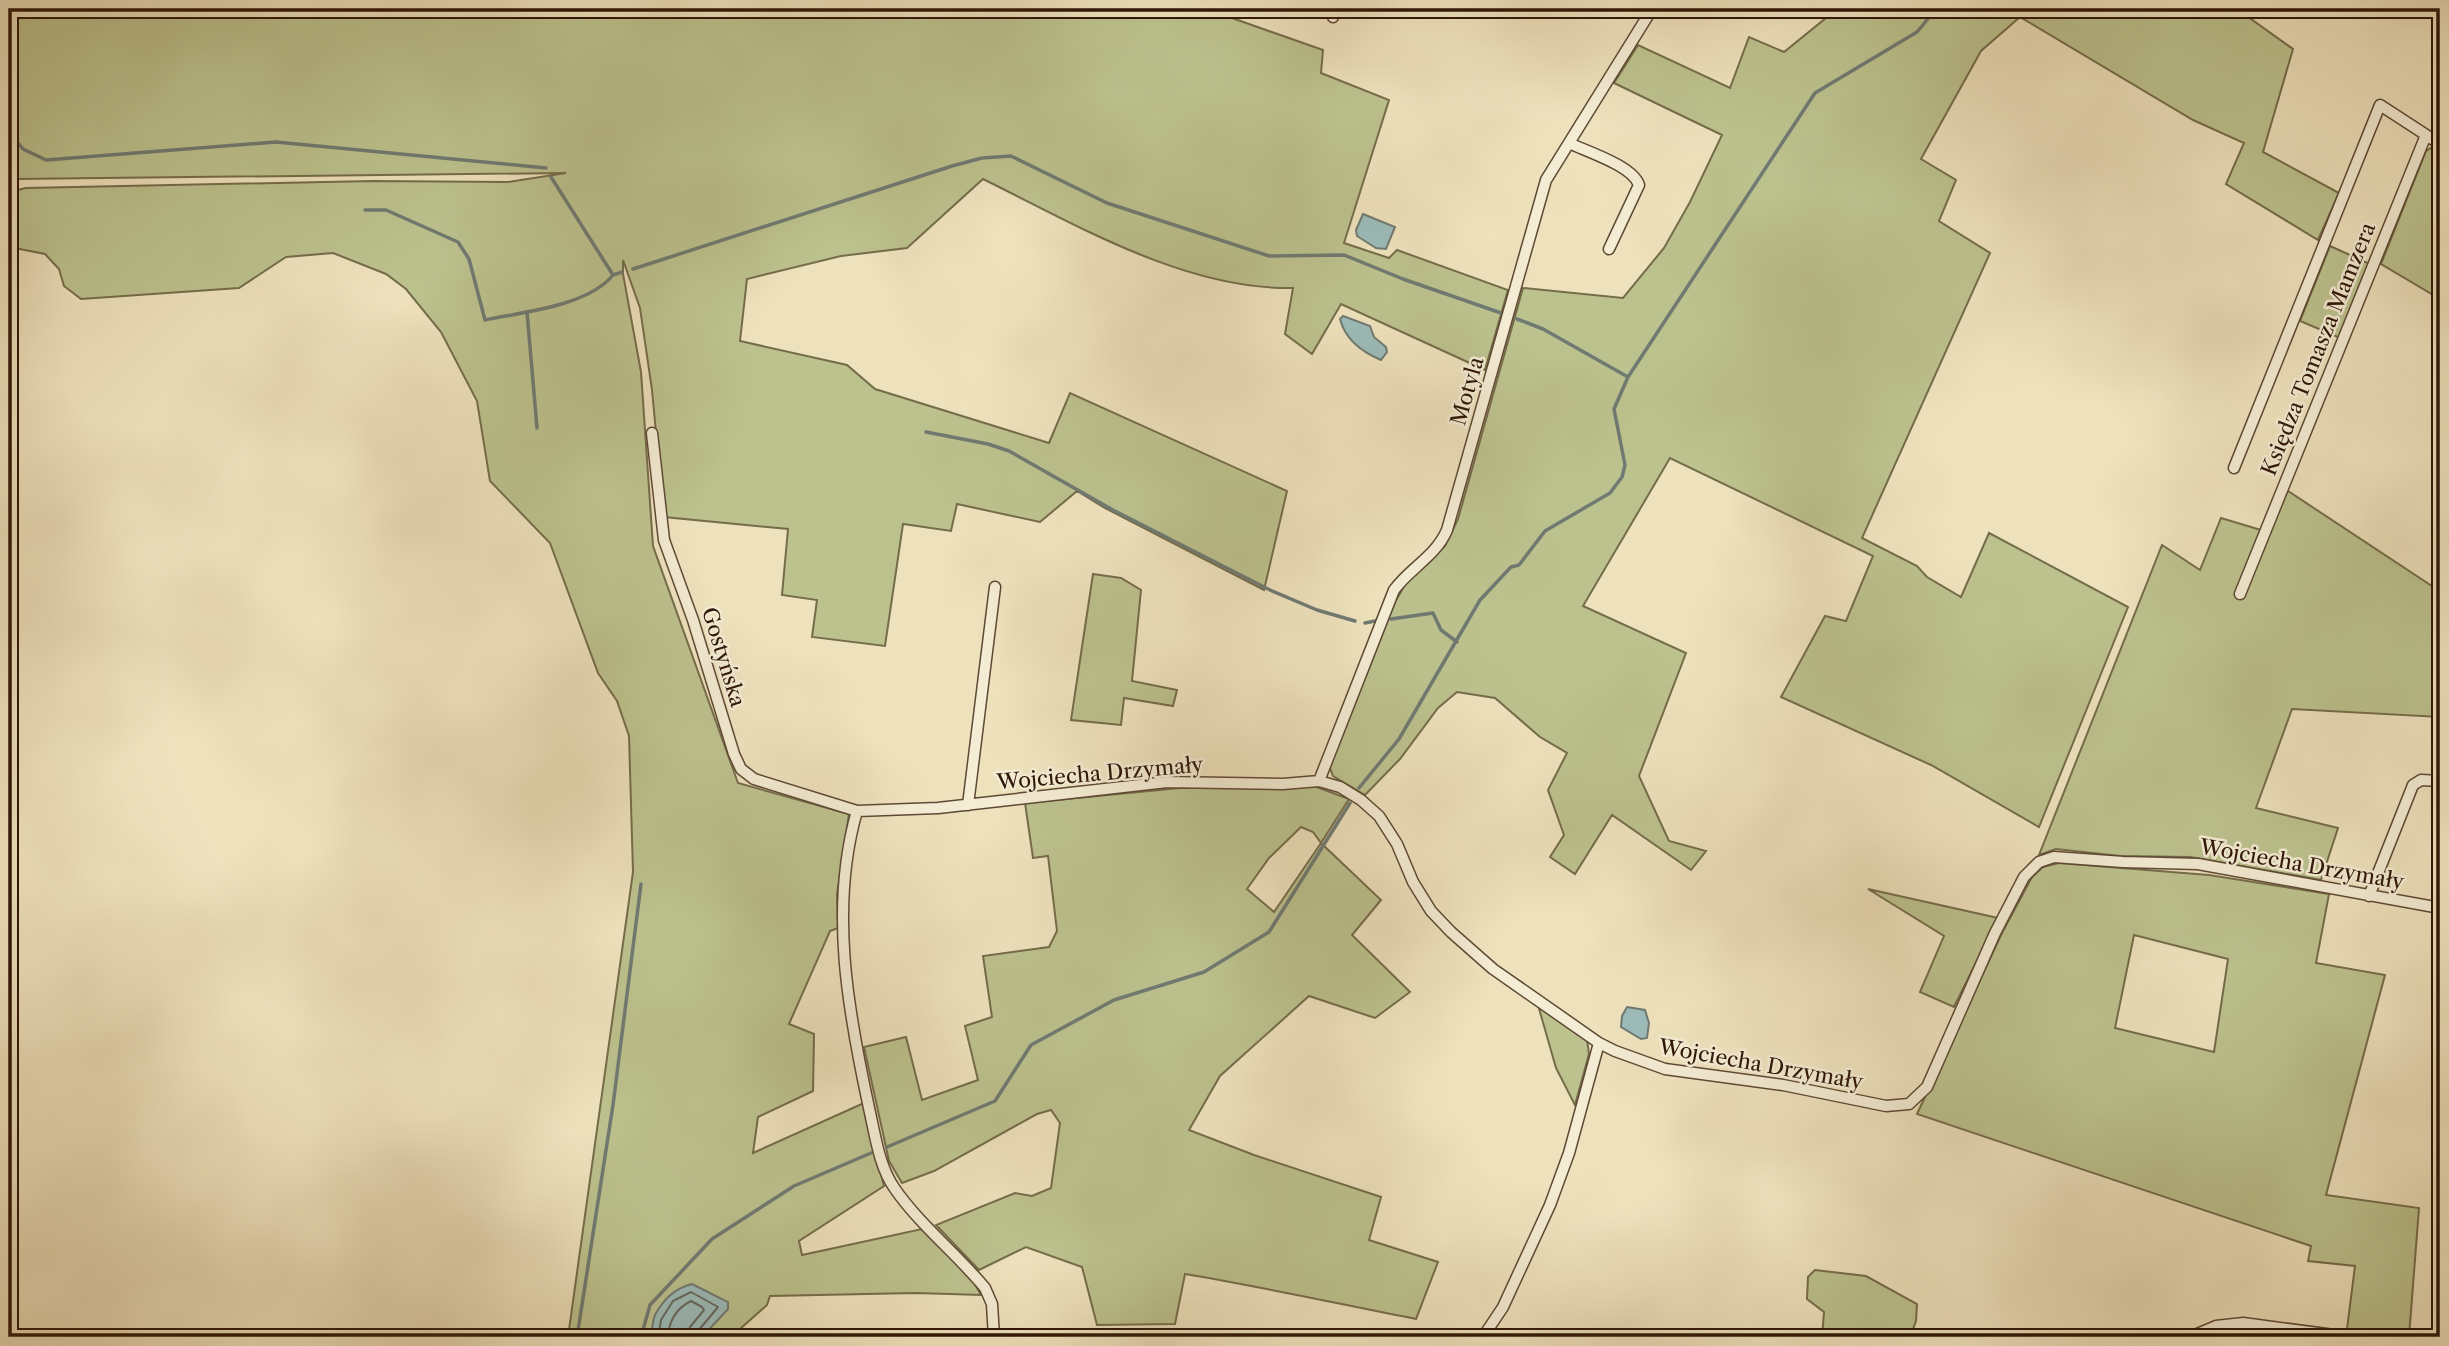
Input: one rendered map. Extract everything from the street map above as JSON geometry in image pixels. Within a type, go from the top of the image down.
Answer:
[{"type":"street","name":"Motyla","points":[[1319,781],[1394,590],[1441,544],[1447,530],[1546,180],[1652,9]]},
{"type":"street","points":[[2234,468],[2380,105],[2440,144]]},
{"type":"street","name":"Księdza Tomasza Mamzera","points":[[2240,594],[2426,135]]},
{"type":"street","points":[[1569,143],[1623,168],[1637,179],[1639,186],[1609,249]]},
{"type":"street","name":"Gostyńska","points":[[652,433],[664,540],[741,769],[754,779],[857,811]]},
{"type":"street","points":[[968,805],[995,587]]},
{"type":"street","points":[[2369,896],[2413,785],[2421,780],[2440,781]]},
{"type":"street","name":"Wojciecha Drzymały","points":[[857,811],[968,805],[1167,782],[1283,784],[1319,781],[1340,787],[1379,816],[1397,844],[1413,881],[1431,911],[1451,932],[1493,969],[1599,1043],[1665,1069],[1747,1079],[1899,1106],[1909,1104],[1927,1087],[1995,933],[2024,877],[2039,862],[2054,857],[2199,864],[2440,908]]},
{"type":"street","points":[[857,811],[844,877],[847,983],[852,1028],[880,1154],[894,1188],[985,1288],[992,1304],[994,1337]]},
{"type":"street","points":[[1483,1337],[1503,1307],[1550,1205],[1569,1153],[1599,1043]]},
{"type":"street","points":[[2190,1337],[2216,1326],[2243,1323],[2349,1337]]},
{"type":"green space","points":[[9,9],[1233,9],[1232,18],[1323,50],[1321,73],[1389,100],[1344,243],[1389,258],[1397,250],[1508,290],[1485,370],[1341,304],[1312,354],[1285,334],[1293,288],[1253,286],[1172,267],[1094,234],[983,179],[907,248],[841,256],[747,279],[740,341],[847,365],[875,389],[1049,443],[1070,393],[1287,491],[1264,590],[1077,491],[1040,522],[957,504],[951,531],[903,524],[885,646],[812,637],[817,600],[782,595],[788,529],[664,517],[652,390],[640,308],[623,260],[623,274],[641,372],[653,546],[738,783],[849,814],[837,894],[838,928],[830,931],[789,1024],[814,1034],[813,1091],[758,1117],[753,1153],[864,1103],[884,1186],[799,1241],[802,1255],[922,1229],[970,1275],[981,1295],[915,1293],[770,1296],[767,1305],[731,1337],[568,1337],[633,872],[629,736],[617,701],[598,673],[550,543],[490,481],[477,401],[441,332],[406,289],[386,274],[333,253],[286,257],[239,288],[81,299],[64,286],[59,269],[45,254],[9,247],[9,192],[26,188],[372,181],[508,182],[566,173],[14,179],[9,182]]},
{"type":"green space","points":[[1837,9],[2237,9],[2293,49],[2263,152],[2339,193],[2318,240],[2226,184],[2244,143],[2193,120],[2020,17],[1981,51],[1921,159],[1956,180],[1939,221],[1990,253],[1862,538],[1917,566],[1927,577],[1961,597],[1989,533],[2128,607],[2039,827],[1931,765],[1781,697],[1825,616],[1846,621],[1873,556],[1670,458],[1583,606],[1686,653],[1639,776],[1669,841],[1706,851],[1691,870],[1612,815],[1575,874],[1550,857],[1564,835],[1548,790],[1567,753],[1540,737],[1495,698],[1457,692],[1438,708],[1400,759],[1365,795],[1333,776],[1328,763],[1395,602],[1409,578],[1445,546],[1458,519],[1523,288],[1623,298],[1664,248],[1690,202],[1722,135],[1614,83],[1638,45],[1730,88],[1749,37],[1784,52]]},
{"type":"green space","points":[[2434,146],[2440,150],[2440,299],[2381,264],[2426,151]]},
{"type":"green space","points":[[2330,246],[2370,264],[2340,338],[2300,321]]},
{"type":"green space","points":[[2278,488],[2288,491],[2435,588],[2440,576],[2440,717],[2292,709],[2256,808],[2338,828],[2321,880],[2190,857],[2120,856],[2056,849],[2039,855],[2162,545],[2200,570],[2221,518],[2261,530]]},
{"type":"green space","points":[[1093,574],[1121,578],[1141,590],[1132,681],[1177,690],[1173,706],[1124,698],[1121,725],[1071,720]]},
{"type":"green space","points":[[1314,786],[1349,799],[1321,843],[1381,900],[1352,935],[1410,992],[1375,1018],[1309,996],[1220,1076],[1189,1130],[1254,1155],[1381,1197],[1369,1240],[1438,1262],[1416,1319],[1185,1274],[1175,1324],[1097,1325],[1082,1267],[1026,1247],[979,1270],[936,1225],[1015,1193],[1032,1196],[1051,1188],[1060,1123],[1051,1110],[1037,1114],[934,1171],[902,1183],[889,1161],[864,1047],[906,1037],[922,1100],[978,1080],[965,1026],[992,1017],[983,956],[1049,947],[1057,931],[1048,856],[1033,858],[1025,803],[1180,788]],"holes":[[[1301,827],[1313,832],[1321,843],[1274,912],[1247,889],[1269,858]]]},
{"type":"green space","points":[[2059,863],[2209,875],[2329,894],[2316,963],[2385,975],[2326,1195],[2419,1208],[2409,1337],[2346,1337],[2355,1266],[2308,1261],[2311,1246],[1917,1114],[2002,933],[2032,877],[2043,867]],"holes":[[[2134,935],[2228,959],[2214,1052],[2115,1028]]]},
{"type":"green space","points":[[1868,889],[1998,918],[1954,1007],[1920,992],[1944,936]]},
{"type":"green space","points":[[1538,1005],[1587,1039],[1589,1054],[1575,1105],[1556,1068]]},
{"type":"green space","points":[[1815,1270],[1866,1276],[1917,1304],[1916,1321],[1910,1337],[1822,1337],[1824,1312],[1807,1299],[1808,1277]]},
{"type":"water","points":[[1363,214],[1395,227],[1386,249],[1376,248],[1357,236],[1356,230]]},
{"type":"water","points":[[1343,316],[1370,326],[1374,337],[1386,347],[1387,352],[1381,360],[1361,349],[1350,339],[1342,326],[1340,319]]},
{"type":"water","points":[[1627,1007],[1645,1010],[1649,1023],[1647,1038],[1641,1039],[1621,1027],[1622,1016]]},
{"type":"water","points":[[692,1284],[728,1302],[728,1309],[702,1337],[650,1337],[655,1315],[662,1304],[670,1295]]},
{"type":"waterway","points":[[1359,788],[1399,739],[1480,600],[1511,567],[1519,565],[1545,531],[1610,493],[1622,477],[1625,465],[1614,409],[1628,377],[1815,93],[1917,32],[1936,9]]},
{"type":"waterway","points":[[9,132],[23,149],[46,160],[276,142],[546,168]]},
{"type":"waterway","points":[[633,269],[952,166],[982,158],[1011,156],[1107,203],[1269,256],[1344,255],[1501,313]]},
{"type":"waterway","points":[[551,177],[613,275],[622,272]]},
{"type":"waterway","points":[[365,210],[386,210],[458,242],[469,259],[485,320],[572,301],[602,286],[613,275]]},
{"type":"waterway","points":[[527,312],[537,428]]},
{"type":"waterway","points":[[1517,319],[1543,329],[1628,377]]},
{"type":"waterway","points":[[926,432],[988,444],[1009,451],[1113,510],[1270,590],[1317,610],[1355,621]]},
{"type":"waterway","points":[[1391,619],[1433,613],[1441,630],[1457,642]]},
{"type":"waterway","points":[[1365,623],[1375,621]]},
{"type":"waterway","points":[[887,1147],[995,1101],[1031,1045],[1114,1000],[1204,972],[1269,932],[1350,803]]},
{"type":"waterway","points":[[577,1337],[613,1105],[641,884]]},
{"type":"waterway","points":[[641,1337],[650,1305],[712,1239],[794,1186],[871,1153]]}]
